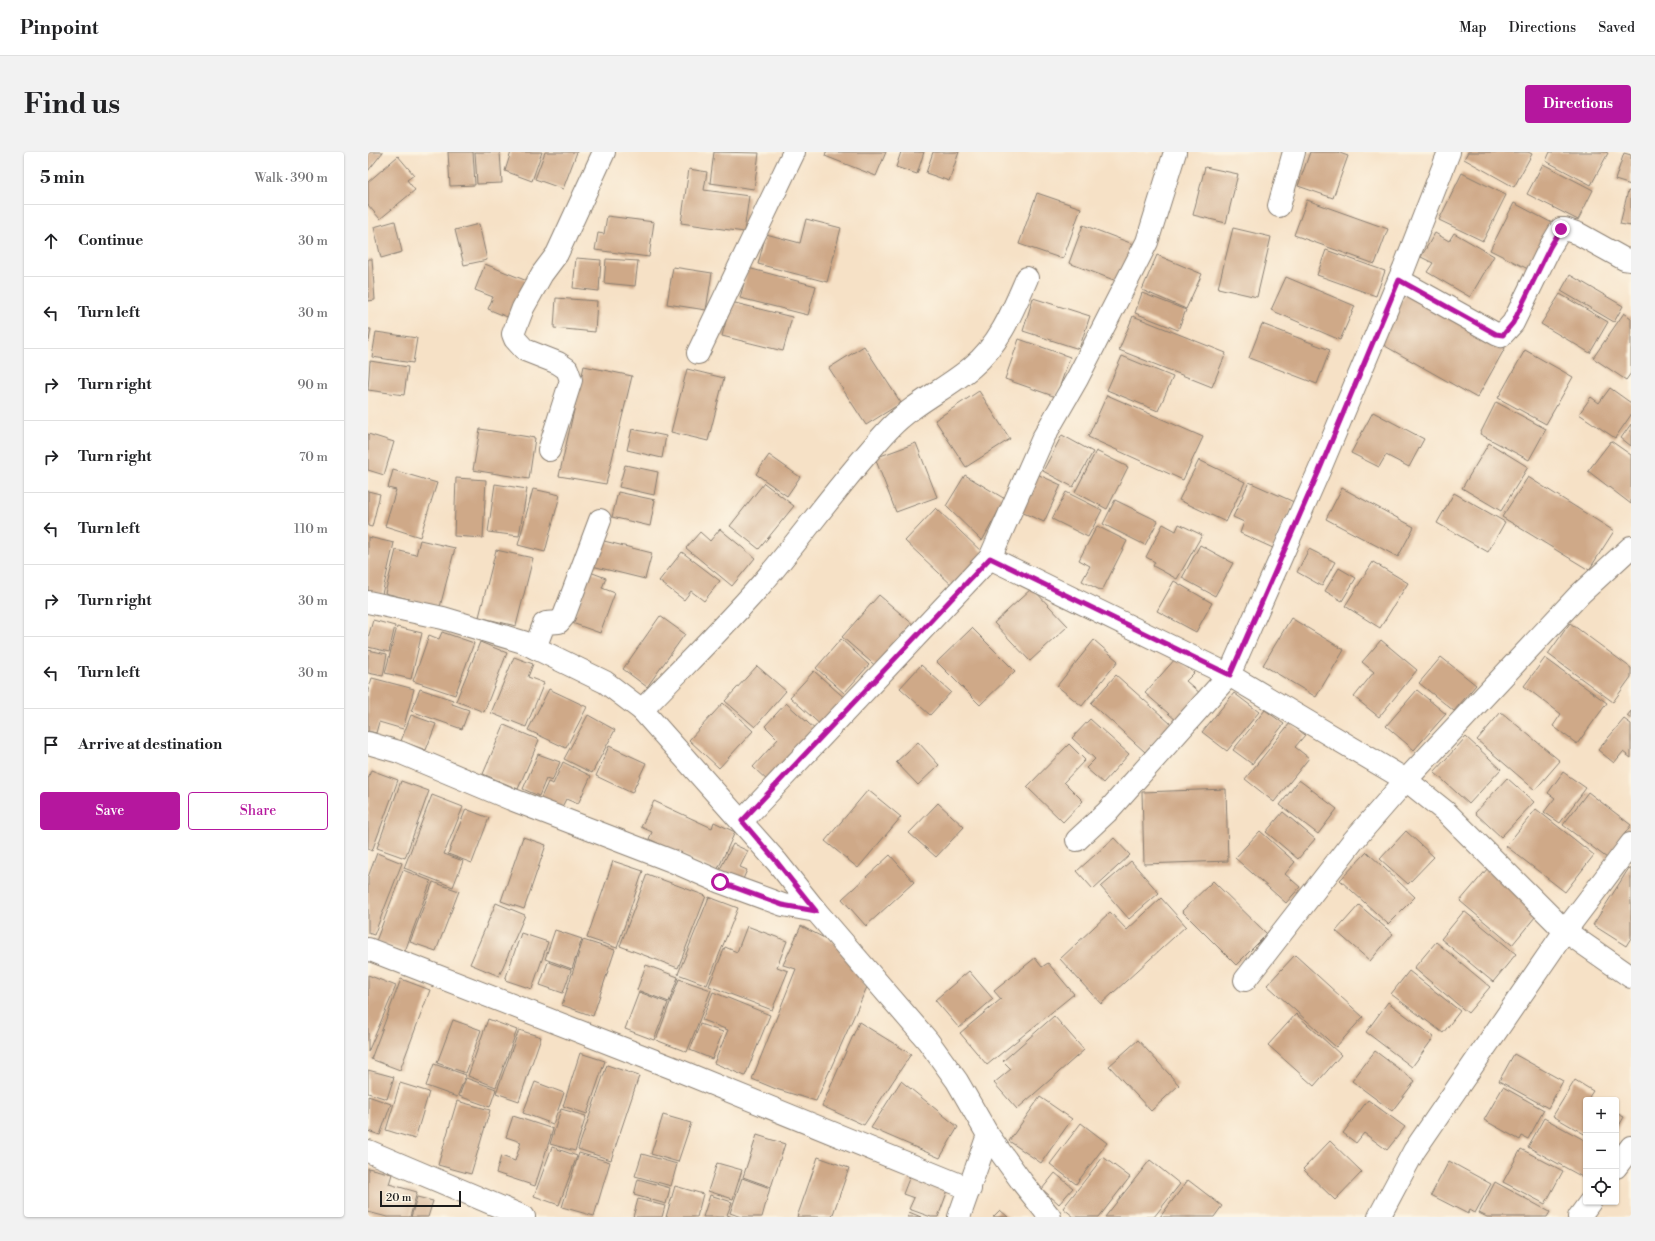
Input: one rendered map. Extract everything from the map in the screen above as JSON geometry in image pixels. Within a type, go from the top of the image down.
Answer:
[{"type":"street","points":[[549,450],[571,380],[566,369],[558,363],[525,350],[515,339],[513,334],[523,308],[542,274],[556,254],[604,152]]},
{"type":"street","points":[[698,353],[794,152]]},
{"type":"street","points":[[742,821],[990,558],[1043,438],[1077,379],[1147,242],[1174,152]]},
{"type":"street","points":[[1279,206],[1294,152]]},
{"type":"street","points":[[1077,840],[1107,812],[1230,675],[1319,471],[1399,280],[1449,152]]},
{"type":"street","points":[[1399,280],[1501,336],[1513,323],[1550,247],[1561,229],[1575,232],[1624,259],[1631,260]]},
{"type":"street","points":[[642,710],[759,587],[843,482],[890,427],[916,406],[973,367],[995,343],[1010,317],[1027,278]]},
{"type":"street","points":[[535,648],[544,624],[559,622],[564,616],[600,520]]},
{"type":"street","points":[[1245,980],[1353,841],[1406,780],[1580,594],[1631,547]]},
{"type":"street","points":[[990,558],[1230,675],[1406,780],[1451,817],[1565,931],[1631,977]]},
{"type":"street","points":[[368,602],[443,618],[523,642],[604,682],[642,710],[742,821],[816,911],[943,1060],[988,1135],[1022,1182],[1050,1217]]},
{"type":"street","points":[[368,743],[399,752],[511,799],[672,861],[720,882],[782,905],[816,911]]},
{"type":"street","points":[[1379,1217],[1414,1151],[1565,931],[1631,844]]},
{"type":"street","points":[[368,949],[666,1065],[970,1188]]},
{"type":"street","points":[[959,1217],[988,1135]]},
{"type":"street","points":[[1619,1163],[1631,1147]]},
{"type":"street","points":[[368,1151],[524,1217]]},
{"type":"street","points":[[1580,1217],[1588,1205]]},
{"type":"building","points":[[368,152],[383,152],[368,171]]},
{"type":"building","points":[[448,152],[473,152],[475,185],[450,186]]},
{"type":"building","points":[[475,152],[500,152],[502,183],[477,184]]},
{"type":"building","points":[[511,152],[542,152],[532,181],[505,171]]},
{"type":"building","points":[[545,152],[577,152],[563,189],[535,179]]},
{"type":"building","points":[[714,152],[759,153],[754,189],[710,183]]},
{"type":"building","points":[[826,152],[886,152],[876,176],[825,156]]},
{"type":"building","points":[[901,152],[924,152],[917,174],[896,167]]},
{"type":"building","points":[[933,152],[959,152],[949,181],[926,173]]},
{"type":"building","points":[[1310,152],[1337,152],[1348,156],[1333,198],[1298,186]]},
{"type":"building","points":[[1468,152],[1528,152],[1532,154],[1514,187],[1464,159]]},
{"type":"building","points":[[1550,152],[1608,153],[1591,185],[1546,161]]},
{"type":"building","points":[[1624,153],[1631,155],[1631,185],[1615,180]]},
{"type":"building","points":[[398,156],[414,175],[407,180],[415,190],[380,219],[368,205],[368,182]]},
{"type":"building","points":[[1543,164],[1593,190],[1578,220],[1527,194]]},
{"type":"building","points":[[1205,167],[1238,174],[1226,223],[1193,215]]},
{"type":"building","points":[[689,169],[707,172],[704,190],[749,196],[744,232],[681,223]]},
{"type":"building","points":[[1462,173],[1506,195],[1483,241],[1439,220]]},
{"type":"building","points":[[1628,191],[1631,192],[1631,226],[1620,224]]},
{"type":"building","points":[[1037,193],[1081,208],[1063,259],[1019,244]]},
{"type":"building","points":[[1307,200],[1388,229],[1375,264],[1294,235]]},
{"type":"building","points":[[1514,203],[1554,224],[1530,270],[1490,250]]},
{"type":"building","points":[[607,216],[654,222],[649,257],[595,250],[598,233],[604,234]]},
{"type":"building","points":[[806,219],[841,228],[827,282],[758,264],[766,234],[800,243]]},
{"type":"building","points":[[395,221],[402,252],[381,258],[374,227]]},
{"type":"building","points":[[479,224],[487,260],[464,265],[455,230]]},
{"type":"building","points":[[1083,225],[1133,244],[1119,282],[1069,263]]},
{"type":"building","points":[[1233,228],[1271,237],[1257,297],[1218,288]]},
{"type":"building","points":[[1435,233],[1449,241],[1454,233],[1494,256],[1470,297],[1427,272],[1433,263],[1421,257]]},
{"type":"building","points":[[1326,250],[1385,271],[1376,296],[1317,275]]},
{"type":"building","points":[[1157,255],[1202,274],[1186,309],[1142,290]]},
{"type":"building","points":[[576,258],[601,260],[599,291],[573,288]]},
{"type":"building","points":[[368,259],[372,259],[375,300],[368,301]]},
{"type":"building","points":[[606,259],[638,261],[635,286],[604,283]]},
{"type":"building","points":[[485,264],[532,283],[517,321],[488,309],[493,297],[475,290]]},
{"type":"building","points":[[673,267],[712,273],[706,310],[667,304]]},
{"type":"building","points":[[748,268],[816,286],[808,315],[740,298]]},
{"type":"building","points":[[1570,275],[1623,306],[1614,322],[1561,291]]},
{"type":"building","points":[[1286,277],[1355,306],[1340,340],[1271,310]]},
{"type":"building","points":[[1407,292],[1505,348],[1477,398],[1378,342]]},
{"type":"building","points":[[1142,293],[1186,310],[1178,330],[1135,313]]},
{"type":"building","points":[[1560,294],[1608,322],[1590,353],[1541,324]]},
{"type":"building","points":[[556,298],[597,301],[595,332],[554,328]]},
{"type":"building","points":[[1033,298],[1090,316],[1079,349],[1023,331]]},
{"type":"building","points":[[731,302],[792,317],[783,351],[722,336]]},
{"type":"building","points":[[1624,313],[1631,318],[1631,373],[1626,380],[1593,358]]},
{"type":"building","points":[[1133,316],[1226,353],[1212,387],[1119,350]]},
{"type":"building","points":[[1262,324],[1330,350],[1317,384],[1249,358]]},
{"type":"building","points":[[368,329],[371,329],[369,341],[368,341]]},
{"type":"building","points":[[376,332],[417,338],[413,363],[372,357]]},
{"type":"building","points":[[1019,339],[1070,357],[1056,397],[1005,379]]},
{"type":"building","points":[[864,346],[901,403],[866,425],[829,368]]},
{"type":"building","points":[[1525,350],[1573,377],[1546,424],[1498,398]]},
{"type":"building","points":[[1122,356],[1173,377],[1158,411],[1107,390]]},
{"type":"building","points":[[370,361],[408,367],[404,395],[368,390]]},
{"type":"building","points":[[584,366],[632,376],[606,484],[559,476]]},
{"type":"building","points":[[687,369],[724,378],[708,441],[671,432]]},
{"type":"building","points":[[1610,388],[1631,403],[1631,415],[1615,438],[1579,414],[1591,397],[1599,403]]},
{"type":"building","points":[[979,391],[1010,439],[966,467],[935,420]]},
{"type":"building","points":[[1107,395],[1203,437],[1183,480],[1088,437]]},
{"type":"building","points":[[1496,402],[1546,429],[1529,460],[1480,434]]},
{"type":"building","points":[[1373,412],[1424,439],[1409,467],[1386,455],[1379,467],[1351,453]]},
{"type":"building","points":[[1631,424],[1631,446],[1621,438]]},
{"type":"building","points":[[480,429],[535,438],[529,479],[473,470]]},
{"type":"building","points":[[632,429],[666,436],[662,458],[627,450]]},
{"type":"building","points":[[368,434],[394,442],[384,475],[368,470]]},
{"type":"building","points":[[1062,435],[1093,452],[1073,487],[1043,471]]},
{"type":"building","points":[[1611,441],[1631,455],[1631,504],[1588,471]]},
{"type":"building","points":[[916,443],[937,497],[896,512],[875,458]]},
{"type":"building","points":[[1489,443],[1528,467],[1501,511],[1462,488]]},
{"type":"building","points":[[1096,451],[1128,467],[1107,509],[1075,492]]},
{"type":"building","points":[[769,455],[800,477],[787,496],[756,474]]},
{"type":"building","points":[[1199,460],[1245,482],[1226,522],[1179,500]]},
{"type":"building","points":[[625,465],[658,472],[654,495],[619,487]]},
{"type":"building","points":[[393,470],[437,483],[420,537],[385,526],[396,490],[388,488]]},
{"type":"building","points":[[1037,474],[1061,485],[1044,522],[1019,511]]},
{"type":"building","points":[[965,475],[1005,499],[982,541],[946,506]]},
{"type":"building","points":[[1528,477],[1614,531],[1589,570],[1502,517]]},
{"type":"building","points":[[456,478],[486,480],[483,538],[454,536]]},
{"type":"building","points":[[1249,482],[1294,502],[1273,548],[1240,533],[1244,522],[1233,517]]},
{"type":"building","points":[[764,483],[794,506],[759,549],[730,526]]},
{"type":"building","points":[[495,484],[527,489],[519,536],[488,532]]},
{"type":"building","points":[[1342,488],[1414,527],[1398,557],[1326,519]]},
{"type":"building","points":[[533,489],[560,495],[545,552],[518,545]]},
{"type":"building","points":[[368,491],[380,494],[372,527],[368,526]]},
{"type":"building","points":[[618,492],[655,500],[650,526],[612,517]]},
{"type":"building","points":[[1066,492],[1102,510],[1088,537],[1052,519]]},
{"type":"building","points":[[1454,493],[1505,522],[1488,552],[1437,523]]},
{"type":"building","points":[[1115,500],[1158,521],[1145,545],[1103,524]]},
{"type":"building","points":[[936,508],[985,555],[954,587],[905,541]]},
{"type":"building","points":[[1163,524],[1176,531],[1179,524],[1202,535],[1177,579],[1153,566],[1155,562],[1146,557]]},
{"type":"building","points":[[1097,526],[1127,541],[1102,591],[1082,581],[1090,566],[1079,560]]},
{"type":"building","points":[[720,529],[755,558],[732,586],[686,548],[700,532],[710,541]]},
{"type":"building","points":[[368,537],[394,543],[382,594],[368,591]]},
{"type":"building","points":[[420,540],[455,548],[440,607],[385,593],[396,550],[416,555]]},
{"type":"building","points":[[600,540],[652,553],[645,579],[592,566]]},
{"type":"building","points":[[1200,545],[1233,563],[1215,596],[1182,578]]},
{"type":"building","points":[[1309,549],[1335,562],[1322,586],[1297,572]]},
{"type":"building","points":[[496,550],[533,558],[516,626],[479,617]]},
{"type":"building","points":[[682,552],[720,581],[704,601],[691,591],[684,600],[659,581]]},
{"type":"building","points":[[1373,562],[1408,583],[1380,628],[1345,606]]},
{"type":"building","points":[[1339,568],[1356,578],[1342,601],[1325,591]]},
{"type":"building","points":[[590,572],[606,578],[602,588],[615,593],[600,633],[572,623]]},
{"type":"building","points":[[1174,581],[1212,603],[1196,632],[1157,611]]},
{"type":"building","points":[[1032,588],[1068,626],[1030,661],[994,623]]},
{"type":"building","points":[[879,595],[915,626],[878,668],[842,637]]},
{"type":"building","points":[[660,616],[685,634],[647,687],[623,669]]},
{"type":"building","points":[[1291,618],[1344,650],[1316,697],[1263,665]]},
{"type":"building","points":[[373,620],[395,626],[389,652],[368,647],[368,638]]},
{"type":"building","points":[[1570,623],[1631,668],[1631,677],[1613,702],[1548,654]]},
{"type":"building","points":[[397,627],[422,633],[411,679],[385,673]]},
{"type":"building","points":[[972,628],[1015,671],[980,705],[937,662]]},
{"type":"building","points":[[442,632],[474,643],[455,695],[413,681],[429,635],[439,639]]},
{"type":"building","points":[[841,639],[869,665],[844,693],[816,668]]},
{"type":"building","points":[[1094,640],[1118,661],[1082,706],[1057,686]]},
{"type":"building","points":[[1381,640],[1417,670],[1379,717],[1354,697],[1374,672],[1362,662]]},
{"type":"building","points":[[480,642],[507,653],[484,712],[456,701]]},
{"type":"building","points":[[368,650],[387,654],[383,676],[368,673]]},
{"type":"building","points":[[514,657],[533,664],[528,677],[544,683],[526,727],[491,713]]},
{"type":"building","points":[[1441,657],[1476,685],[1454,711],[1419,683]]},
{"type":"building","points":[[1176,658],[1194,673],[1186,681],[1201,694],[1177,721],[1145,693]]},
{"type":"building","points":[[1545,658],[1607,703],[1577,744],[1553,726],[1561,714],[1524,686]]},
{"type":"building","points":[[921,665],[951,692],[930,715],[900,688]]},
{"type":"building","points":[[757,666],[786,691],[755,727],[725,701]]},
{"type":"building","points":[[814,671],[848,701],[824,728],[790,697]]},
{"type":"building","points":[[1116,675],[1171,724],[1145,752],[1091,703]]},
{"type":"building","points":[[372,678],[414,689],[403,729],[379,722],[376,733],[368,731],[368,691]]},
{"type":"building","points":[[420,689],[453,700],[452,704],[469,710],[462,729],[411,711]]},
{"type":"building","points":[[549,689],[587,707],[566,748],[528,730]]},
{"type":"building","points":[[1417,690],[1446,714],[1414,750],[1386,726]]},
{"type":"building","points":[[1234,693],[1259,712],[1227,751],[1202,732]]},
{"type":"building","points":[[723,703],[753,731],[719,768],[689,740]]},
{"type":"building","points":[[786,703],[818,732],[770,783],[753,767],[778,739],[765,726]]},
{"type":"building","points":[[1265,710],[1284,724],[1252,764],[1233,750]]},
{"type":"building","points":[[1631,711],[1631,719],[1627,716]]},
{"type":"building","points":[[1501,712],[1560,761],[1535,790],[1477,740]]},
{"type":"building","points":[[411,715],[436,724],[426,750],[401,741]]},
{"type":"building","points":[[588,715],[615,730],[592,773],[564,759]]},
{"type":"building","points":[[1090,719],[1129,754],[1103,783],[1086,768],[1095,759],[1072,738]]},
{"type":"building","points":[[1624,719],[1631,724],[1631,758],[1623,752],[1614,763],[1598,750]]},
{"type":"building","points":[[1290,723],[1305,735],[1295,747],[1309,758],[1274,802],[1245,779]]},
{"type":"building","points":[[504,725],[539,740],[518,789],[483,774]]},
{"type":"building","points":[[1466,737],[1501,769],[1469,804],[1434,772]]},
{"type":"building","points":[[918,742],[939,765],[918,785],[896,762]]},
{"type":"building","points":[[1069,744],[1085,760],[1064,782],[1083,801],[1063,822],[1027,787]]},
{"type":"building","points":[[609,746],[646,763],[632,793],[596,776]]},
{"type":"building","points":[[538,754],[560,762],[552,781],[546,779],[539,796],[523,789]]},
{"type":"building","points":[[563,762],[591,776],[578,804],[566,799],[561,809],[540,800],[548,782],[553,784]]},
{"type":"building","points":[[371,770],[398,780],[372,851],[368,849],[368,779]]},
{"type":"building","points":[[1563,772],[1586,788],[1560,823],[1544,812],[1555,798],[1548,793]]},
{"type":"building","points":[[1507,778],[1534,802],[1501,837],[1475,813]]},
{"type":"building","points":[[1299,780],[1337,809],[1318,834],[1280,805]]},
{"type":"building","points":[[401,781],[429,791],[405,858],[377,848]]},
{"type":"building","points":[[1226,789],[1228,861],[1144,864],[1142,792]]},
{"type":"building","points":[[868,790],[901,817],[858,868],[825,841]]},
{"type":"building","points":[[1588,792],[1631,825],[1607,858],[1563,825]]},
{"type":"building","points":[[432,795],[463,807],[444,854],[463,861],[453,887],[404,868]]},
{"type":"building","points":[[654,801],[712,828],[714,822],[735,832],[717,871],[649,839],[652,832],[641,827]]},
{"type":"building","points":[[938,803],[964,827],[936,857],[909,833]]},
{"type":"building","points":[[466,809],[489,818],[472,863],[448,854]]},
{"type":"building","points":[[1536,809],[1594,855],[1565,892],[1506,846]]},
{"type":"building","points":[[1283,812],[1315,839],[1298,859],[1266,832]]},
{"type":"building","points":[[1260,831],[1295,862],[1285,874],[1300,887],[1286,903],[1235,858]]},
{"type":"building","points":[[1406,831],[1434,857],[1408,884],[1380,859]]},
{"type":"building","points":[[523,837],[546,845],[524,909],[501,901]]},
{"type":"building","points":[[1114,838],[1130,855],[1093,889],[1077,871]]},
{"type":"building","points":[[733,844],[748,851],[740,867],[747,870],[741,884],[718,873]]},
{"type":"building","points":[[1367,852],[1415,897],[1388,924],[1340,880]]},
{"type":"building","points":[[377,853],[402,863],[374,935],[368,933],[368,877]]},
{"type":"building","points":[[890,855],[914,882],[866,926],[842,899]]},
{"type":"building","points":[[613,861],[643,871],[617,948],[587,938]]},
{"type":"building","points":[[1131,861],[1159,893],[1129,919],[1101,887]]},
{"type":"building","points":[[1488,868],[1540,911],[1512,945],[1460,901]]},
{"type":"building","points":[[1629,868],[1631,869],[1631,938],[1626,946],[1593,925]]},
{"type":"building","points":[[403,870],[431,881],[405,951],[376,941]]},
{"type":"building","points":[[647,874],[706,896],[678,968],[620,946]]},
{"type":"building","points":[[1213,881],[1267,934],[1236,965],[1182,911]]},
{"type":"building","points":[[433,882],[459,891],[436,951],[410,942]]},
{"type":"building","points":[[709,897],[738,908],[707,985],[678,974]]},
{"type":"building","points":[[1161,898],[1186,926],[1101,1004],[1060,959],[1110,912],[1127,930]]},
{"type":"building","points":[[496,903],[525,915],[499,976],[470,964]]},
{"type":"building","points":[[1359,905],[1393,934],[1370,961],[1336,931]]},
{"type":"building","points":[[1464,911],[1516,954],[1493,982],[1441,939]]},
{"type":"building","points":[[747,926],[787,941],[777,967],[788,971],[772,1010],[709,986],[725,947],[737,952]]},
{"type":"building","points":[[801,926],[836,944],[867,987],[816,1101],[776,1089],[752,1079],[796,969],[783,965]]},
{"type":"building","points":[[555,930],[582,939],[572,969],[545,959]]},
{"type":"building","points":[[521,933],[548,942],[532,989],[505,980]]},
{"type":"building","points":[[583,940],[615,950],[593,1016],[562,1005]]},
{"type":"building","points":[[1436,942],[1490,987],[1468,1013],[1414,968]]},
{"type":"building","points":[[1295,955],[1363,1017],[1336,1047],[1267,985]]},
{"type":"building","points":[[1035,958],[1042,967],[1048,963],[1074,994],[987,1065],[960,1033],[1001,999],[994,991]]},
{"type":"building","points":[[548,962],[571,970],[563,993],[540,985]]},
{"type":"building","points":[[646,965],[678,977],[669,1002],[637,990]]},
{"type":"building","points":[[969,971],[993,999],[959,1028],[935,1000]]},
{"type":"building","points":[[1409,971],[1460,1011],[1443,1033],[1391,994]]},
{"type":"building","points":[[368,975],[396,986],[368,1052]]},
{"type":"building","points":[[401,979],[430,990],[400,1070],[371,1059]]},
{"type":"building","points":[[679,979],[711,990],[687,1052],[656,1040]]},
{"type":"building","points":[[639,992],[668,1003],[654,1040],[625,1029]]},
{"type":"building","points":[[713,992],[770,1015],[745,1076],[714,1063],[728,1030],[702,1020]]},
{"type":"building","points":[[1388,1002],[1434,1037],[1412,1067],[1366,1032]]},
{"type":"building","points":[[1296,1014],[1341,1055],[1314,1086],[1268,1045]]},
{"type":"building","points":[[1054,1016],[1084,1050],[1017,1109],[994,1083],[1011,1069],[1003,1061]]},
{"type":"building","points":[[488,1019],[517,1030],[496,1087],[468,1076]]},
{"type":"building","points":[[453,1020],[481,1030],[466,1073],[437,1063]]},
{"type":"building","points":[[859,1022],[911,1054],[864,1125],[822,1106]]},
{"type":"building","points":[[700,1024],[723,1032],[712,1059],[690,1050]]},
{"type":"building","points":[[519,1030],[541,1037],[519,1101],[496,1093]]},
{"type":"building","points":[[1138,1040],[1179,1085],[1151,1111],[1109,1066]]},
{"type":"building","points":[[1375,1051],[1415,1081],[1392,1111],[1352,1081]]},
{"type":"building","points":[[580,1053],[605,1061],[587,1114],[563,1106]]},
{"type":"building","points":[[1514,1054],[1563,1081],[1548,1108],[1499,1081]]},
{"type":"building","points":[[434,1064],[466,1075],[457,1097],[426,1086]]},
{"type":"building","points":[[607,1065],[639,1076],[611,1160],[578,1149]]},
{"type":"building","points":[[368,1070],[394,1077],[387,1099],[368,1093]]},
{"type":"building","points":[[466,1078],[496,1089],[490,1107],[459,1096]]},
{"type":"building","points":[[1575,1080],[1593,1091],[1589,1097],[1583,1097],[1583,1133],[1553,1116]]},
{"type":"building","points":[[901,1081],[958,1127],[940,1158],[871,1128]]},
{"type":"building","points":[[535,1082],[564,1093],[553,1124],[523,1113]]},
{"type":"building","points":[[400,1083],[429,1092],[415,1139],[386,1130]]},
{"type":"building","points":[[1503,1087],[1544,1110],[1528,1139],[1522,1136],[1520,1140],[1484,1120]]},
{"type":"building","points":[[368,1096],[391,1104],[380,1135],[368,1131]]},
{"type":"building","points":[[1040,1097],[1072,1119],[1041,1163],[1009,1141]]},
{"type":"building","points":[[1368,1100],[1405,1127],[1387,1150],[1364,1133],[1356,1143],[1343,1133]]},
{"type":"building","points":[[457,1101],[490,1110],[471,1174],[438,1165]]},
{"type":"building","points":[[561,1109],[586,1116],[575,1151],[550,1144]]},
{"type":"building","points":[[1619,1114],[1624,1117],[1619,1126]]},
{"type":"building","points":[[663,1115],[691,1123],[678,1162],[651,1154]]},
{"type":"building","points":[[513,1116],[553,1129],[535,1186],[496,1173],[501,1156],[515,1161],[521,1142],[506,1137]]},
{"type":"building","points":[[1544,1118],[1583,1139],[1583,1177],[1528,1147]]},
{"type":"building","points":[[1081,1123],[1107,1143],[1076,1184],[1050,1164]]},
{"type":"building","points":[[757,1135],[785,1144],[771,1187],[743,1177]]},
{"type":"building","points":[[1330,1141],[1362,1172],[1335,1200],[1303,1169]]},
{"type":"building","points":[[552,1147],[577,1156],[559,1205],[534,1196]]},
{"type":"building","points":[[1521,1149],[1563,1171],[1545,1204],[1503,1182]]},
{"type":"building","points":[[579,1153],[610,1162],[594,1216],[562,1207]]},
{"type":"building","points":[[642,1154],[677,1164],[671,1186],[635,1176]]},
{"type":"building","points":[[818,1157],[849,1168],[832,1217],[797,1217]]},
{"type":"building","points":[[1103,1157],[1130,1177],[1099,1217],[1074,1217],[1063,1208]]},
{"type":"building","points":[[1150,1160],[1180,1184],[1154,1217],[1105,1217]]},
{"type":"building","points":[[1449,1161],[1491,1184],[1475,1213],[1470,1210],[1468,1214],[1431,1195]]},
{"type":"building","points":[[717,1163],[742,1170],[733,1199],[708,1191]]},
{"type":"building","points":[[368,1168],[392,1174],[389,1184],[417,1192],[410,1217],[387,1217],[368,1212]]},
{"type":"building","points":[[1055,1173],[1073,1188],[1059,1204],[1042,1189]]},
{"type":"building","points":[[910,1176],[948,1190],[938,1217],[931,1217],[909,1209],[914,1198],[903,1194]]},
{"type":"building","points":[[742,1178],[770,1188],[762,1217],[741,1217],[730,1213]]},
{"type":"building","points":[[638,1179],[670,1188],[666,1204],[634,1195]]},
{"type":"building","points":[[1188,1180],[1222,1206],[1214,1217],[1160,1217]]},
{"type":"building","points":[[1495,1182],[1550,1212],[1547,1217],[1487,1217],[1479,1213]]},
{"type":"building","points":[[675,1186],[703,1194],[697,1217],[666,1217]]},
{"type":"building","points":[[710,1195],[732,1202],[727,1215],[733,1217],[703,1217]]},
{"type":"building","points":[[417,1197],[433,1201],[428,1217],[411,1217]]},
{"type":"building","points":[[638,1199],[665,1206],[662,1217],[633,1217]]},
{"type":"building","points":[[1000,1210],[1008,1217],[993,1217]]},
{"type":"building","points":[[909,1212],[921,1217],[908,1217]]},
{"type":"route","points":[[720,882],[782,905],[816,911],[742,821],[990,558],[1230,675],[1319,471],[1399,280],[1499,336],[1503,335],[1513,323],[1537,277],[1550,247],[1561,229]]}]
